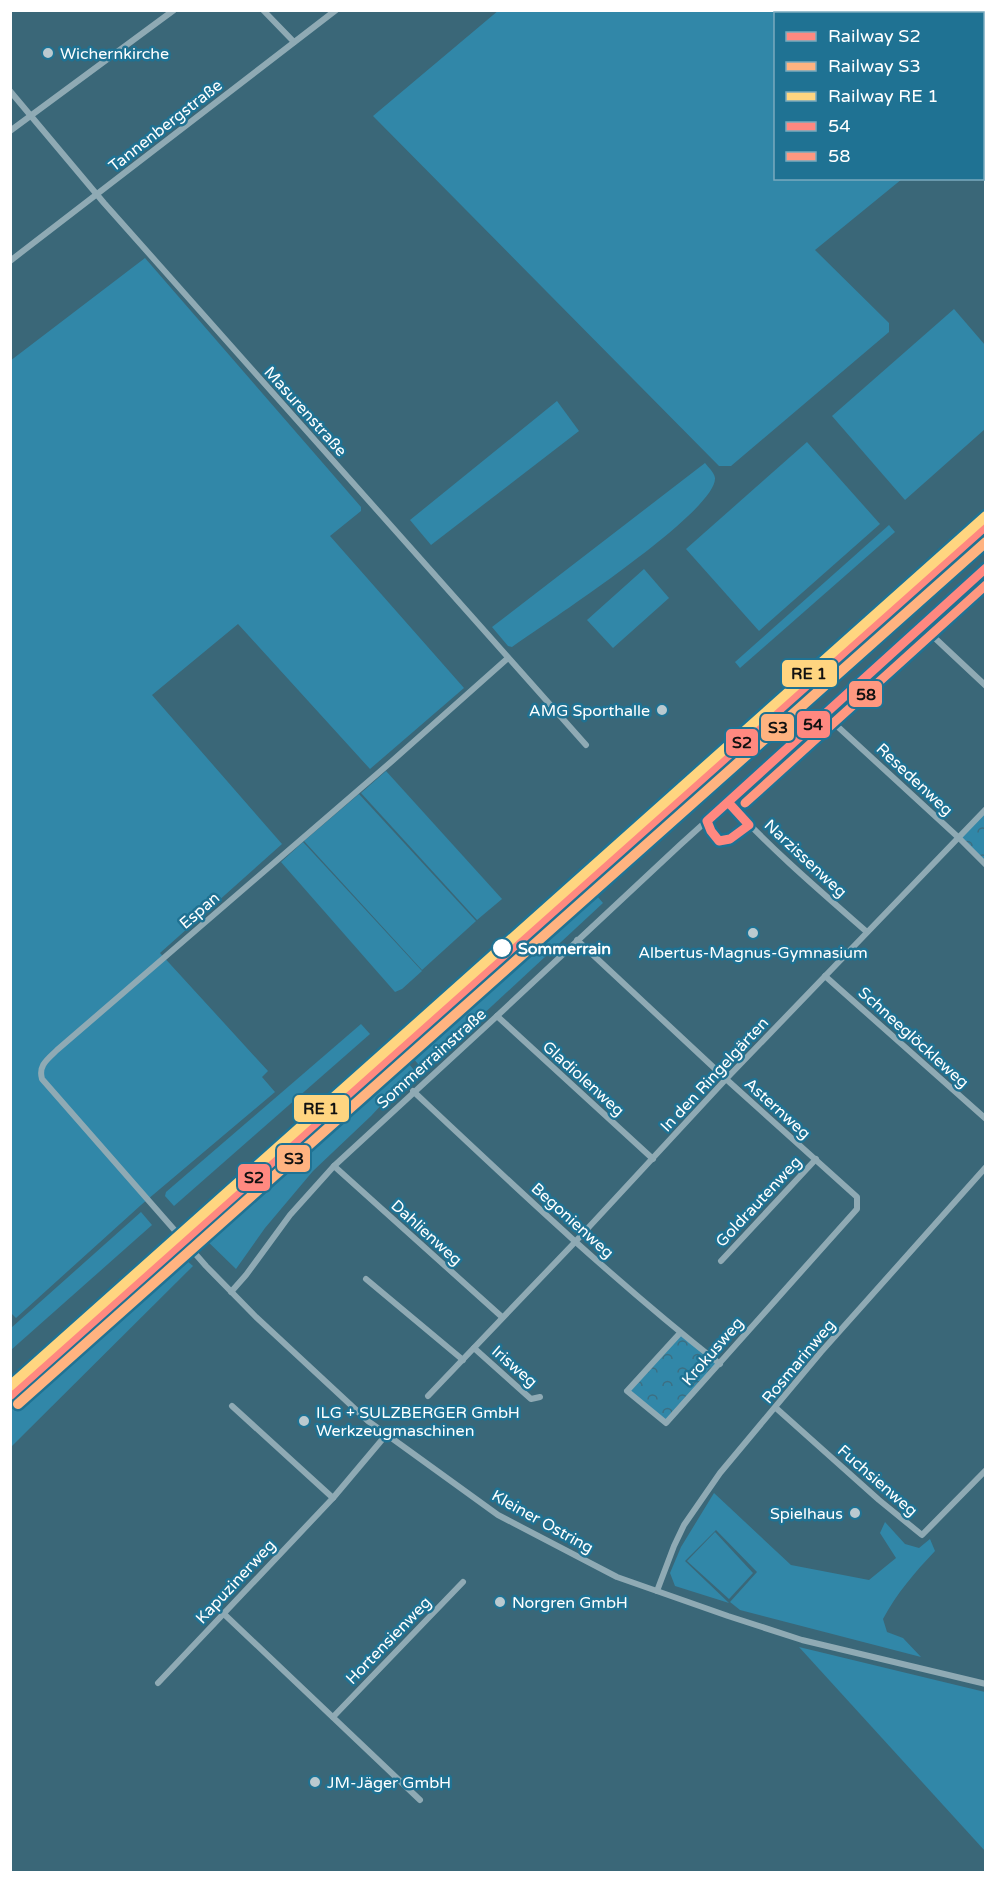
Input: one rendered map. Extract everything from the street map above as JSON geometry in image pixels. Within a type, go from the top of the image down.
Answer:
[{"type":"street","points":[[10,131],[174,10]]},
{"type":"street","points":[[263,10],[294,42]]},
{"type":"street","name":"Tannenbergstraße","points":[[10,261],[336,10]]},
{"type":"street","name":"Masurenstraße","points":[[10,91],[97,195],[586,745]]},
{"type":"street","name":"Sommerrainstraße","points":[[231,1292],[290,1215],[334,1166],[577,940],[986,568]]},
{"type":"street","points":[[922,626],[986,686]]},
{"type":"street","name":"Espan","points":[[149,1202],[46,1086],[42,1079],[41,1066],[508,658]]},
{"type":"street","name":"Resedenweg","points":[[824,714],[986,865]]},
{"type":"street","name":"Narzissenweg","points":[[728,802],[804,877],[867,932]]},
{"type":"street","name":"In den Ringelgärten","points":[[428,1396],[726,1079],[986,808]]},
{"type":"street","name":"Asternweg","points":[[577,940],[857,1197]]},
{"type":"street","name":"Schneeglöckleweg","points":[[825,976],[986,1119]]},
{"type":"street","name":"Gladiolenweg","points":[[497,1016],[653,1159]]},
{"type":"street","name":"Begonienweg","points":[[413,1091],[576,1241],[680,1333],[720,1364]]},
{"type":"street","name":"Goldrautenweg","points":[[721,1261],[816,1159]]},
{"type":"street","name":"Dahlienweg","points":[[334,1166],[502,1317]]},
{"type":"street","name":"Rosmarinweg","points":[[657,1591],[684,1525],[720,1473],[821,1352],[986,1167]]},
{"type":"street","name":"Krokusweg","points":[[680,1333],[627,1391],[666,1423],[857,1209],[857,1197]]},
{"type":"street","name":"Kleiner Ostring","points":[[149,1202],[231,1292],[368,1421],[498,1515],[617,1577],[657,1591],[802,1640],[986,1684]]},
{"type":"street","points":[[366,1279],[463,1360]]},
{"type":"street","name":"Irisweg","points":[[474,1348],[531,1399],[540,1397]]},
{"type":"street","points":[[232,1406],[333,1498]]},
{"type":"street","name":"Fuchsienweg","points":[[776,1408],[879,1500],[922,1535],[986,1470]]},
{"type":"street","name":"Kapuzinerweg","points":[[158,1683],[333,1498],[386,1435]]},
{"type":"street","name":"Hortensienweg","points":[[333,1717],[463,1582]]},
{"type":"street","points":[[224,1614],[420,1800]]},
{"type":"green space","points":[[499,10],[969,11],[774,12],[774,180],[901,180],[815,250],[889,323],[889,332],[731,466],[719,466],[373,116]]},
{"type":"green space","points":[[145,258],[361,507],[361,511],[330,536],[464,688],[370,769],[238,624],[152,695],[282,844],[160,953],[268,1071],[262,1077],[275,1092],[141,1205],[16,1318],[10,1312],[10,361]]},
{"type":"green space","points":[[954,309],[985,345],[985,429],[905,500],[832,416]]},
{"type":"green space","points":[[557,401],[579,431],[431,545],[410,520]]},
{"type":"green space","points":[[807,442],[880,524],[759,631],[686,549]]},
{"type":"green space","points":[[705,463],[715,478],[708,494],[689,516],[626,567],[512,647],[508,646],[492,627]]},
{"type":"green space","points":[[889,525],[895,532],[740,668],[735,662]]},
{"type":"green space","points":[[644,569],[669,598],[613,648],[587,620]]},
{"type":"green space","points":[[386,771],[502,899],[477,920],[361,793]]},
{"type":"green space","points":[[359,794],[476,921],[422,970],[304,841]]},
{"type":"green space","points":[[985,809],[985,865],[959,838]]},
{"type":"green space","points":[[303,842],[422,971],[402,989],[395,992],[281,862]]},
{"type":"green space","points":[[591,889],[603,903],[423,1070],[408,1052]]},
{"type":"green space","points":[[361,1024],[370,1034],[174,1206],[165,1196],[166,1192]]},
{"type":"green space","points":[[403,1057],[414,1070],[371,1116],[313,1171],[265,1228],[236,1269],[199,1233],[377,1072],[381,1076]]},
{"type":"green space","points":[[141,1212],[152,1225],[11,1350],[11,1328]]},
{"type":"green space","points":[[179,1254],[193,1266],[11,1447],[11,1404]]},
{"type":"green space","points":[[680,1333],[720,1364],[666,1423],[627,1391]]},
{"type":"green space","points":[[714,1493],[791,1565],[869,1580],[896,1558],[880,1533],[885,1522],[905,1544],[919,1548],[930,1539],[935,1551],[894,1600],[883,1619],[887,1632],[903,1638],[921,1657],[740,1610],[730,1602],[757,1572],[716,1530],[685,1561],[729,1603],[675,1586],[670,1573],[681,1547]]},
{"type":"green space","points":[[715,1532],[753,1573],[729,1599],[687,1561]]},
{"type":"green space","points":[[799,1647],[985,1692],[985,1851]]},
{"type":"rail line","name":"S2","points":[[10,1395],[986,525]]},
{"type":"rail line","name":"S3","points":[[18,1404],[986,542]]},
{"type":"transit line","points":[[10,1386],[986,516]]},
{"type":"transit line","name":"54","points":[[728,802],[749,825],[730,839],[719,841],[707,821],[986,568]]},
{"type":"transit line","name":"58","points":[[745,803],[986,585]]},
{"type":"place","name":"Wichernkirche","points":[[48,53]]},
{"type":"place","name":"AMG Sporthalle","points":[[662,710]]},
{"type":"place","name":"Albertus-Magnus-Gymnasium","points":[[753,933]]},
{"type":"place","name":"Sommerrain","points":[[502,948]]},
{"type":"place","name":"ILG + SULZBERGER GmbH Werkzeugmaschinen","points":[[304,1421]]},
{"type":"place","name":"Spielhaus","points":[[855,1513]]},
{"type":"place","name":"Norgren GmbH","points":[[500,1602]]},
{"type":"place","name":"JM-Jäger GmbH","points":[[315,1782]]}]
